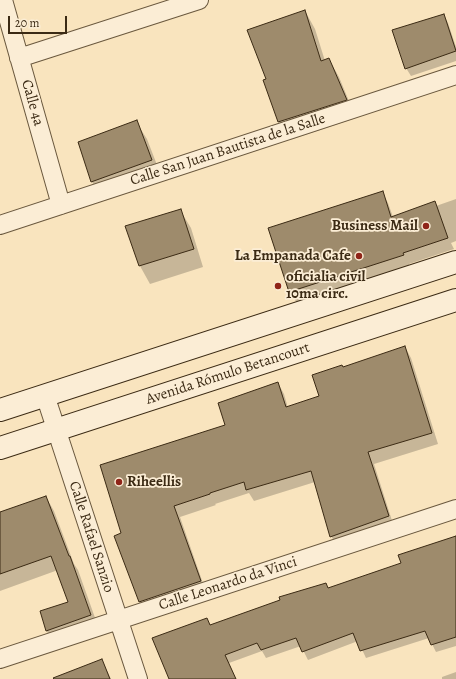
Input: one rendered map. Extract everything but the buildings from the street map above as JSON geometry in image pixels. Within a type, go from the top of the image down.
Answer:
[{"type":"main road","points":[[0,410],[456,262]]},
{"type":"main road","name":"Avenida Rómulo Betancourt","points":[[0,448],[456,300]]},
{"type":"street","name":"Calle 4a","points":[[3,0],[61,205]]},
{"type":"street","points":[[20,58],[199,0]]},
{"type":"street","name":"Calle San Juan Bautista de la Salle","points":[[0,225],[456,75]]},
{"type":"street","name":"Calle Rafael Sanzio","points":[[45,395],[138,679]]},
{"type":"street","name":"Calle Leonardo da Vinci","points":[[0,659],[456,509]]},
{"type":"place","name":"Business Mail","points":[[426,226]]},
{"type":"place","name":"La Empanada Cafe","points":[[359,256]]},
{"type":"place","name":"oficialia civil 10ma circ.","points":[[278,286]]},
{"type":"place","name":"Riheellis","points":[[119,482]]}]
